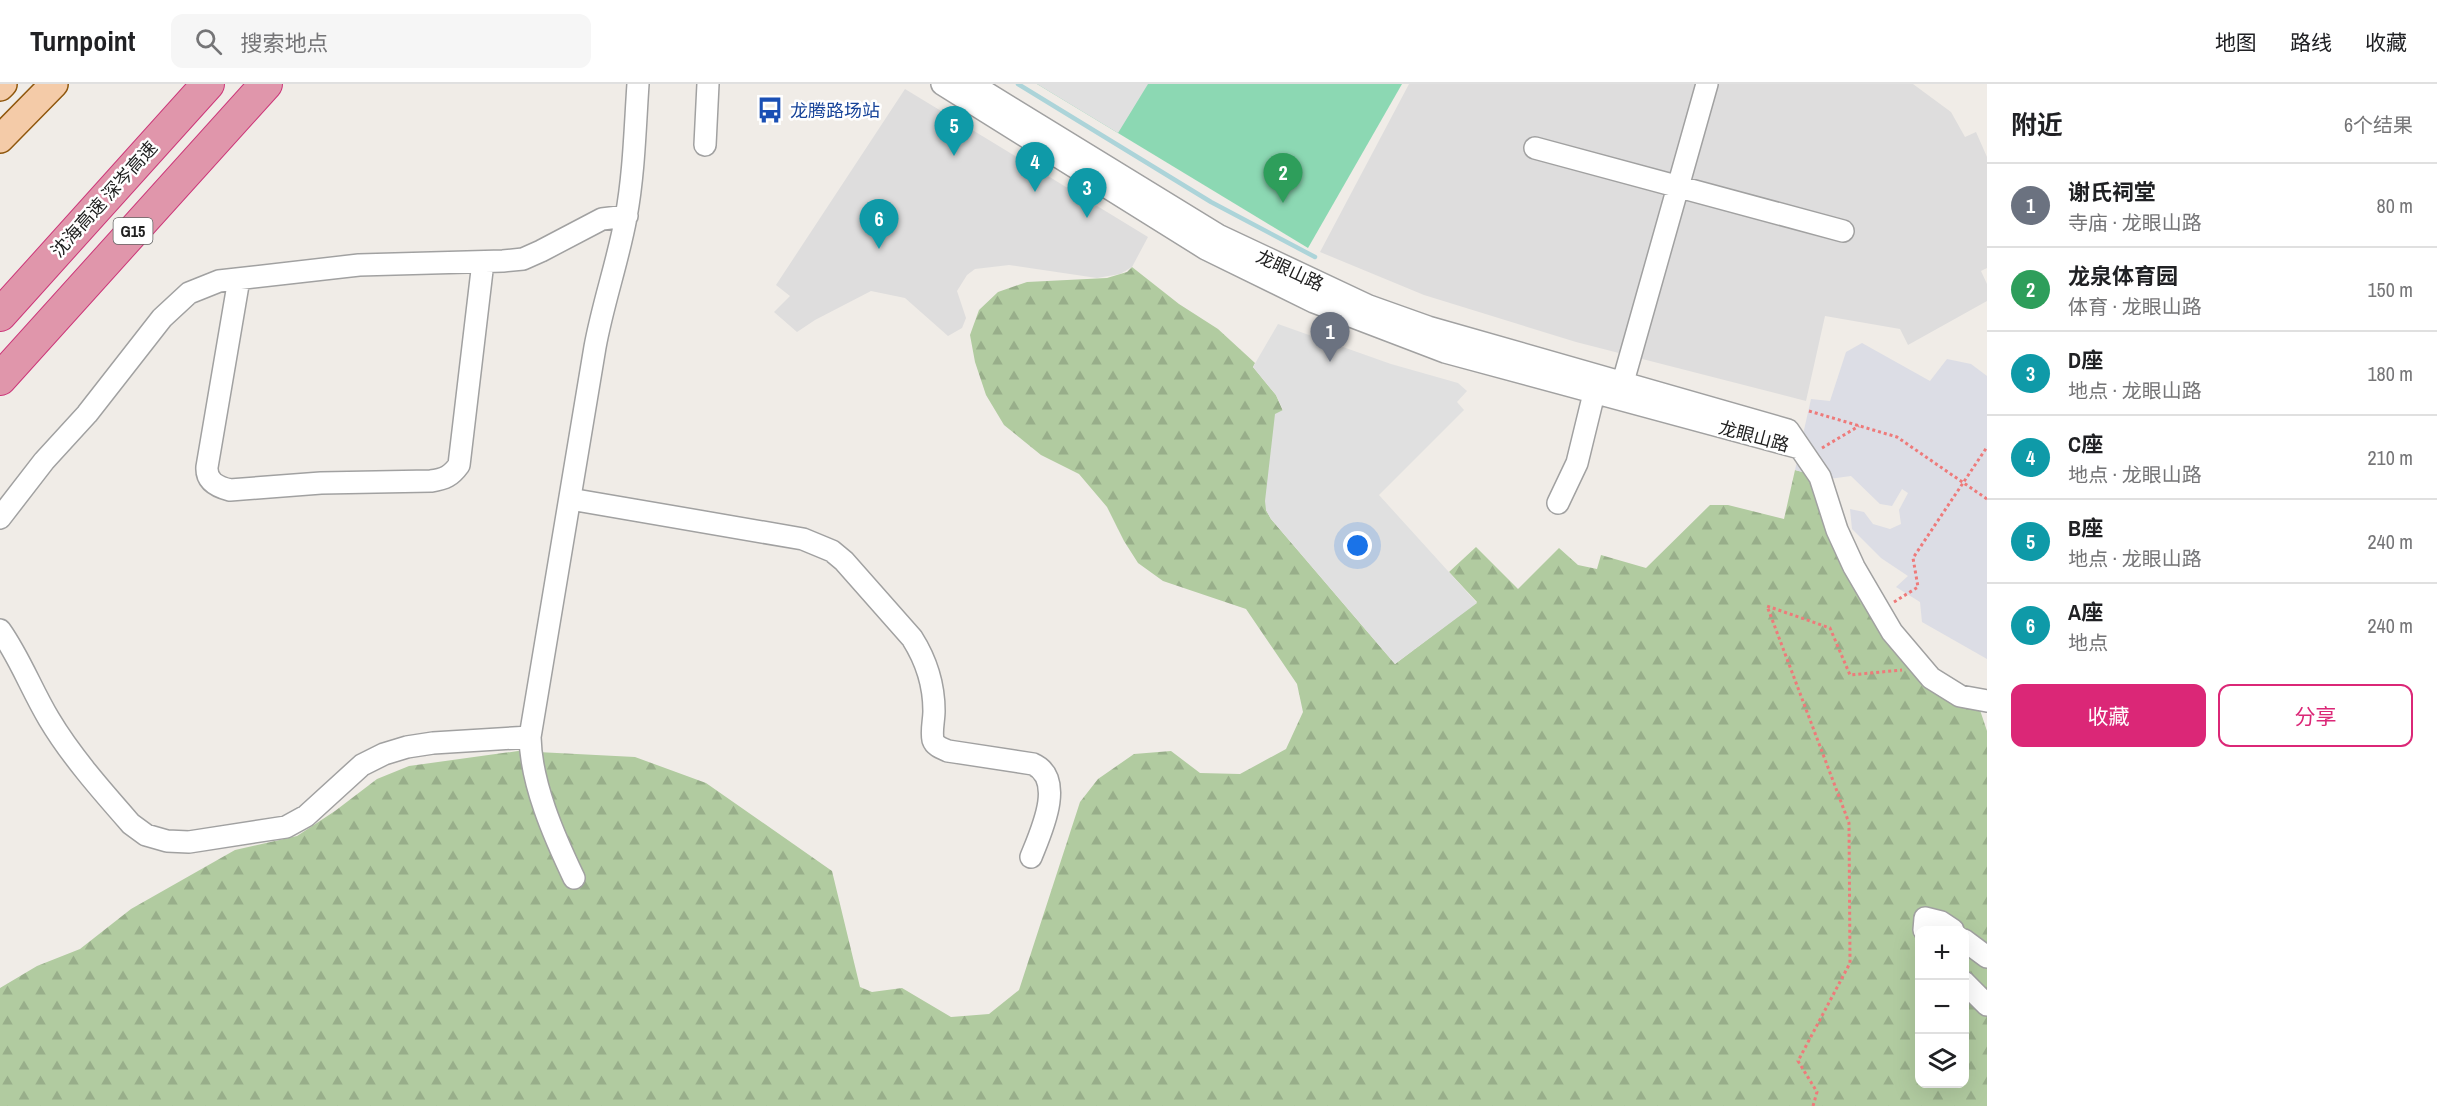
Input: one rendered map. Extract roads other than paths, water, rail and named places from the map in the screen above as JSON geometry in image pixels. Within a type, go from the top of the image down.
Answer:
[{"type":"highway","name":"沈海高速 深岑高速","points":[[0,315],[208,84]]},
{"type":"highway","name":"G15","points":[[0,379],[266,84]]},
{"type":"main road","points":[[0,139],[54,84]]},
{"type":"street","points":[[574,878],[548,818],[533,763],[530,737],[600,316],[627,216],[638,84]]},
{"type":"street","points":[[705,145],[708,84]]},
{"type":"street","name":"龙眼山路","points":[[942,84],[1206,249],[1314,302],[1445,352],[1788,430],[1820,477],[1837,530],[1854,567],[1892,632],[1931,678],[1960,696],[1987,702]]},
{"type":"street","name":"龙眼山路","points":[[972,84],[1218,235],[1268,260],[1369,306],[1596,385]]},
{"type":"street","points":[[1620,391],[1707,84]]},
{"type":"street","points":[[1535,148],[1843,231]]},
{"type":"street","points":[[0,518],[44,461],[87,414],[162,318],[189,293],[204,286],[239,279],[359,265],[524,259],[603,219],[627,216]]},
{"type":"street","points":[[239,279],[207,467],[210,480],[218,487],[230,490],[321,483],[431,481],[444,479],[452,474],[459,465],[483,261]]},
{"type":"street","points":[[1558,503],[1576,463],[1596,385]]},
{"type":"street","points":[[570,499],[803,539],[832,551],[852,570],[912,638],[920,651],[932,683],[933,741],[938,747],[948,751],[1033,764],[1043,769],[1050,788],[1048,804],[1031,857]]},
{"type":"street","points":[[0,630],[25,670],[47,716],[59,735],[131,824],[146,835],[167,841],[189,842],[286,827],[306,816],[362,765],[407,747],[530,737]]},
{"type":"street","points":[[1924,926],[1925,918],[1947,926]]},
{"type":"street","points":[[1969,943],[1987,957]]},
{"type":"street","points":[[1969,986],[1987,1005]]},
{"type":"waterway","points":[[1018,84],[1211,202],[1315,257]]},
{"type":"place","name":"龙腾路场站","points":[[770,110]]},
{"type":"place","name":"B座","points":[[954,156]]},
{"type":"place","name":"C座","points":[[1035,192]]},
{"type":"place","name":"龙泉体育园","points":[[1283,203]]},
{"type":"place","name":"D座","points":[[1087,218]]},
{"type":"place","name":"A座","points":[[879,249]]},
{"type":"place","name":"谢氏祠堂","points":[[1330,362]]}]
